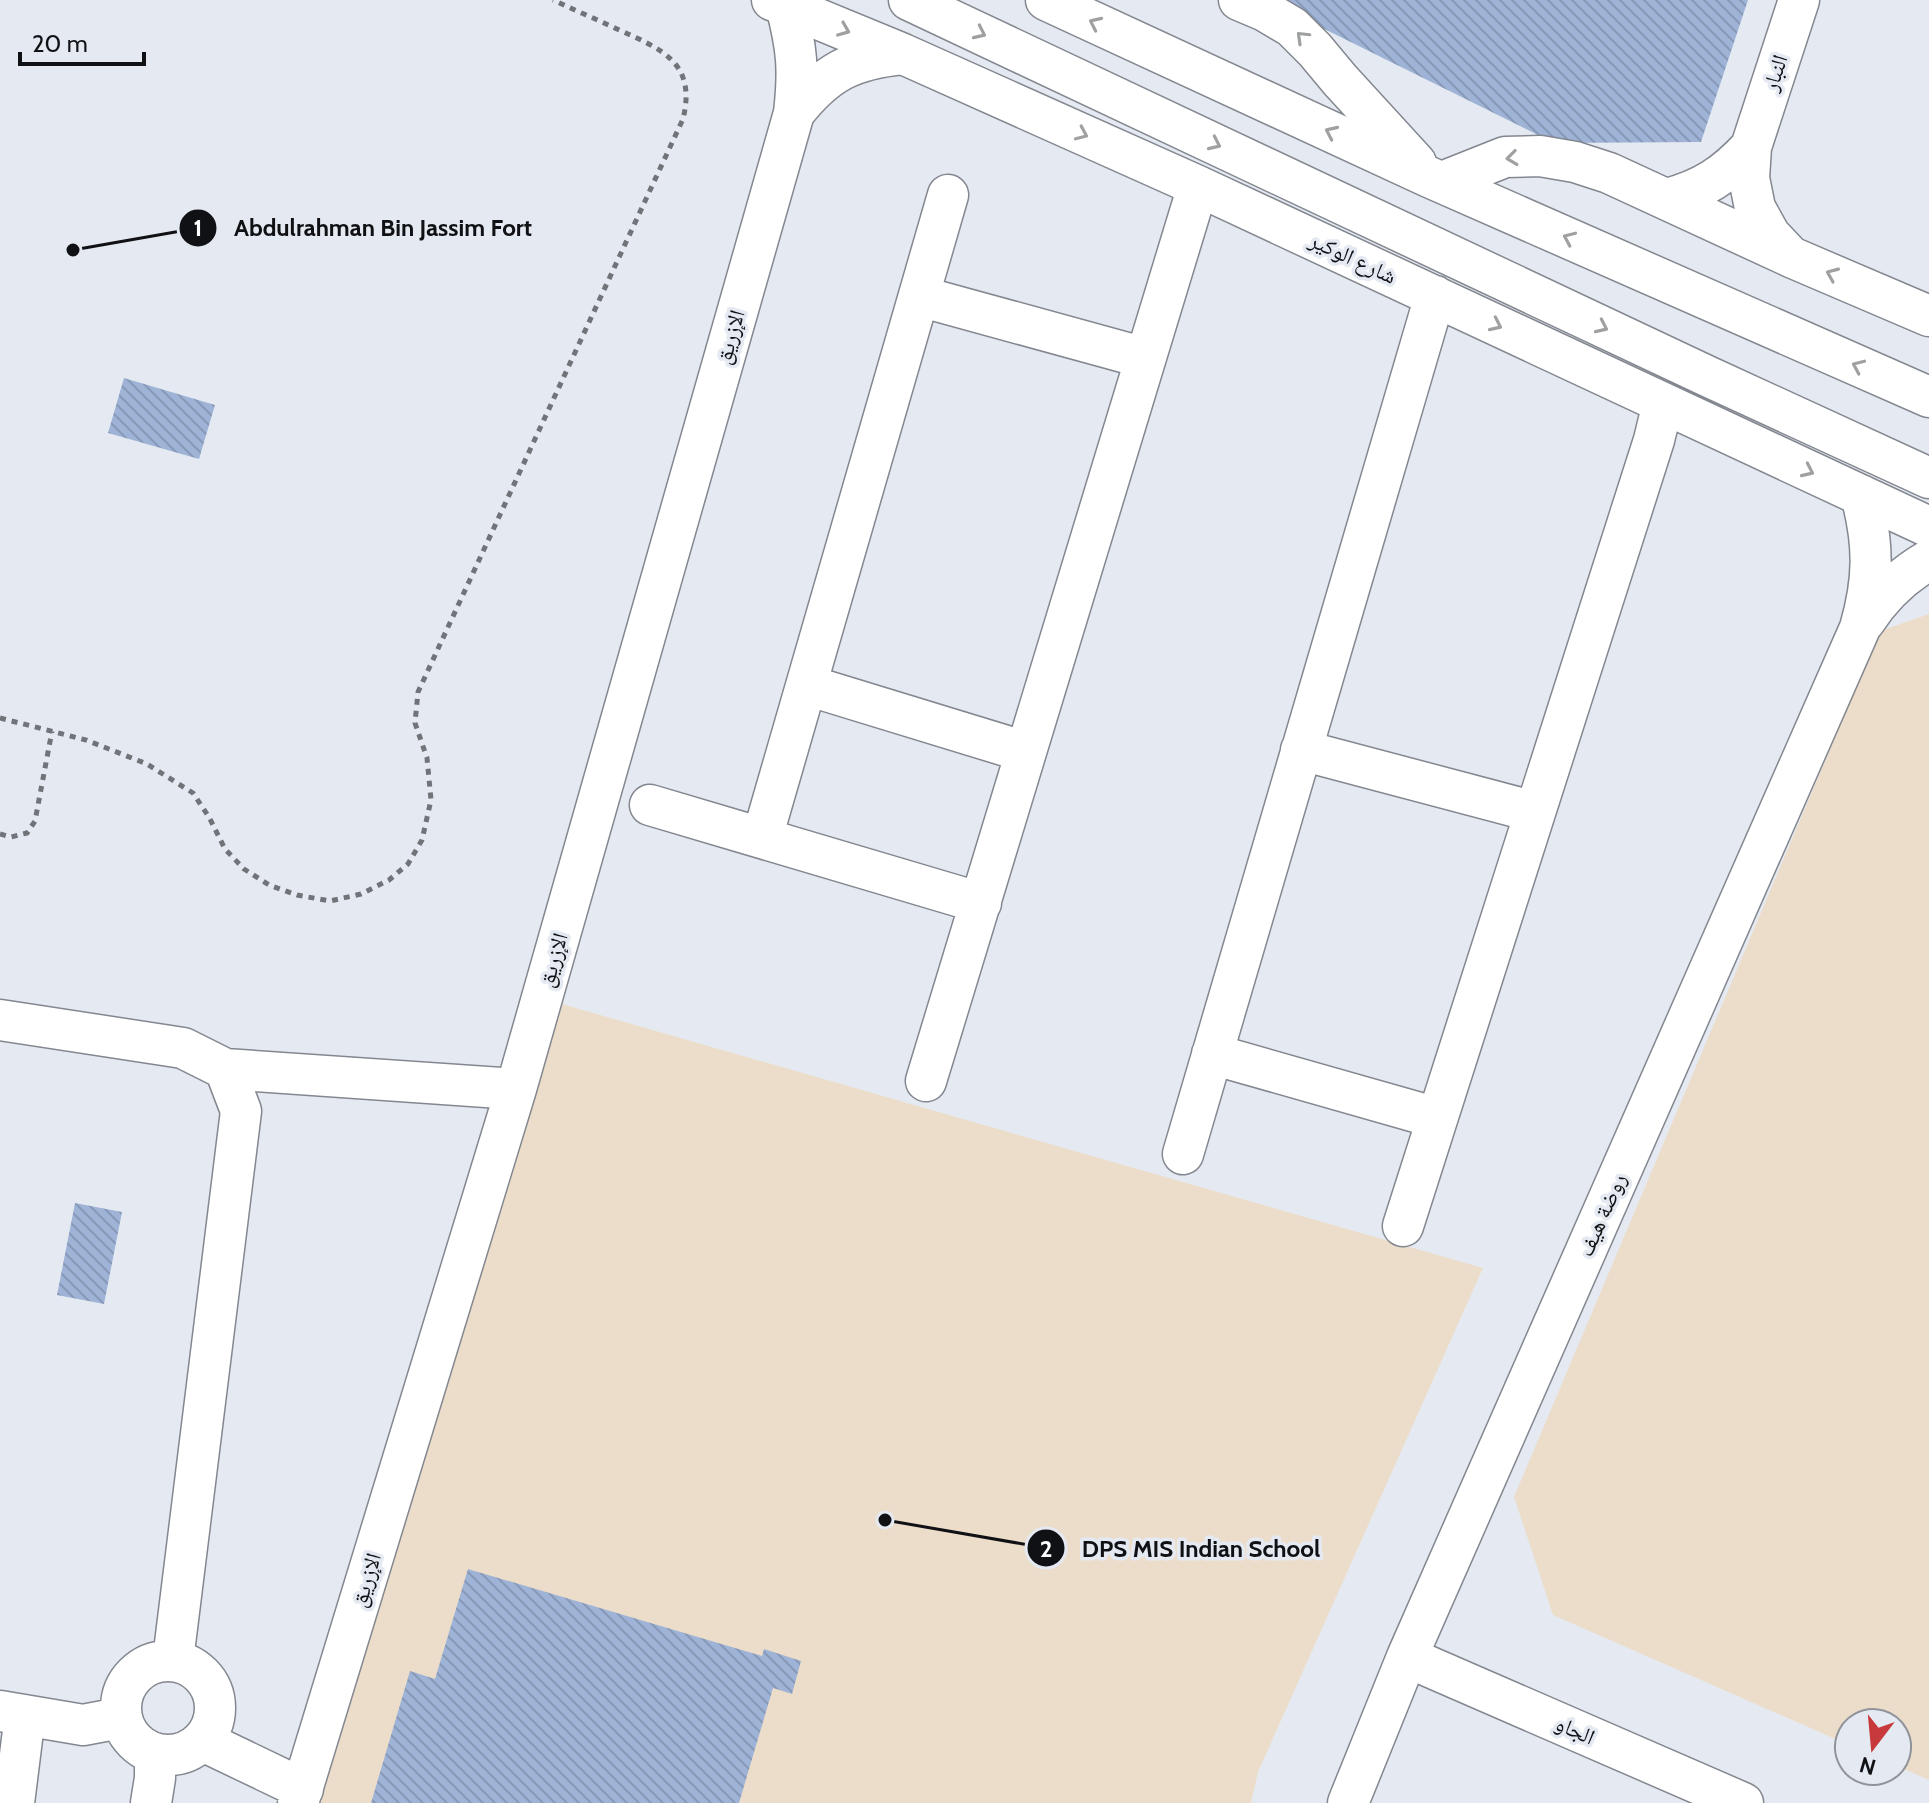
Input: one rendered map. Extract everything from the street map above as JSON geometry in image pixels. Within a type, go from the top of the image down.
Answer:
[{"type":"street","name":"شارع الوكير","points":[[909,0],[1929,478]]},
{"type":"street","points":[[1046,0],[1436,180],[1929,397]]},
{"type":"street","points":[[1239,0],[1292,27],[1436,180]]},
{"type":"street","name":"النبار","points":[[1791,257],[1770,235],[1755,208],[1749,178],[1751,147],[1799,0]]},
{"type":"street","name":"شارع الوكير","points":[[779,3],[903,54],[1198,186],[1929,527]]},
{"type":"street","name":"الإزريق","points":[[300,1796],[516,1089],[794,113],[798,77],[795,41],[779,3]]},
{"type":"street","name":"الإزريق","points":[[794,113],[810,93],[841,70],[877,57],[903,54]]},
{"type":"street","name":"النبار","points":[[1667,199],[1692,192],[1714,181],[1734,166],[1751,147]]},
{"type":"street","points":[[1436,180],[1505,157],[1540,156],[1575,162],[1609,173],[1791,257],[1929,316]]},
{"type":"street","points":[[926,1081],[1198,186]]},
{"type":"street","points":[[762,838],[948,195]]},
{"type":"street","points":[[919,296],[1145,358]]},
{"type":"street","points":[[1183,1154],[1435,296]]},
{"type":"street","points":[[1707,376],[1768,452]]},
{"type":"street","points":[[1403,1226],[1654,440],[1663,403]]},
{"type":"street","name":"روضة هيف","points":[[1348,1803],[1407,1657],[1860,628],[1872,575],[1872,548],[1861,495]]},
{"type":"street","name":"روضة هيف","points":[[1860,628],[1888,592],[1929,560]]},
{"type":"street","points":[[807,685],[1026,752]]},
{"type":"street","points":[[1301,750],[1535,812]]},
{"type":"street","points":[[650,805],[981,903]]},
{"type":"street","points":[[0,1020],[183,1048],[225,1069],[516,1089]]},
{"type":"street","points":[[1212,1054],[1437,1118]]},
{"type":"street","points":[[173,1660],[241,1111],[225,1069]]},
{"type":"street","name":"الجاو","points":[[1407,1657],[1674,1789],[1743,1803]]},
{"type":"street","points":[[173,1660],[197,1670],[213,1692],[215,1717],[203,1741],[181,1754],[155,1755],[132,1741],[120,1718],[124,1688],[144,1666],[173,1660]]},
{"type":"street","points":[[14,1803],[13,1713],[83,1725],[120,1718]]},
{"type":"street","points":[[203,1741],[300,1796]]},
{"type":"street","points":[[151,1803],[155,1755]]},
{"type":"path","points":[[0,718],[86,740],[147,764],[193,793],[225,849],[244,869],[269,885],[297,895],[330,901],[361,894],[389,880],[408,864],[422,840],[431,800],[427,758],[415,723],[418,692],[683,119],[687,102],[687,85],[677,65],[660,48],[553,0]]},
{"type":"path","points":[[0,834],[11,837],[27,833],[35,821],[52,731]]},
{"type":"shaded area","points":[[1929,614],[1929,1780],[1913,1773],[1913,1707],[1833,1707],[1833,1738],[1553,1615],[1514,1497],[1880,631]]},
{"type":"shaded area","points":[[548,1000],[1483,1268],[1258,1772],[1251,1803],[318,1803]]},
{"type":"building","points":[[1266,0],[1748,0],[1701,142],[1554,143]]},
{"type":"building","points":[[124,378],[215,405],[199,459],[108,433]]},
{"type":"building","points":[[75,1203],[122,1212],[104,1304],[57,1295]]},
{"type":"building","points":[[468,1569],[762,1656],[764,1649],[801,1661],[792,1694],[773,1688],[739,1803],[371,1803],[410,1671],[435,1679]]},
{"type":"place","name":"Abdulrahman Bin Jassim Fort","points":[[73,250]]},
{"type":"place","name":"DPS MIS Indian School","points":[[885,1520]]}]
